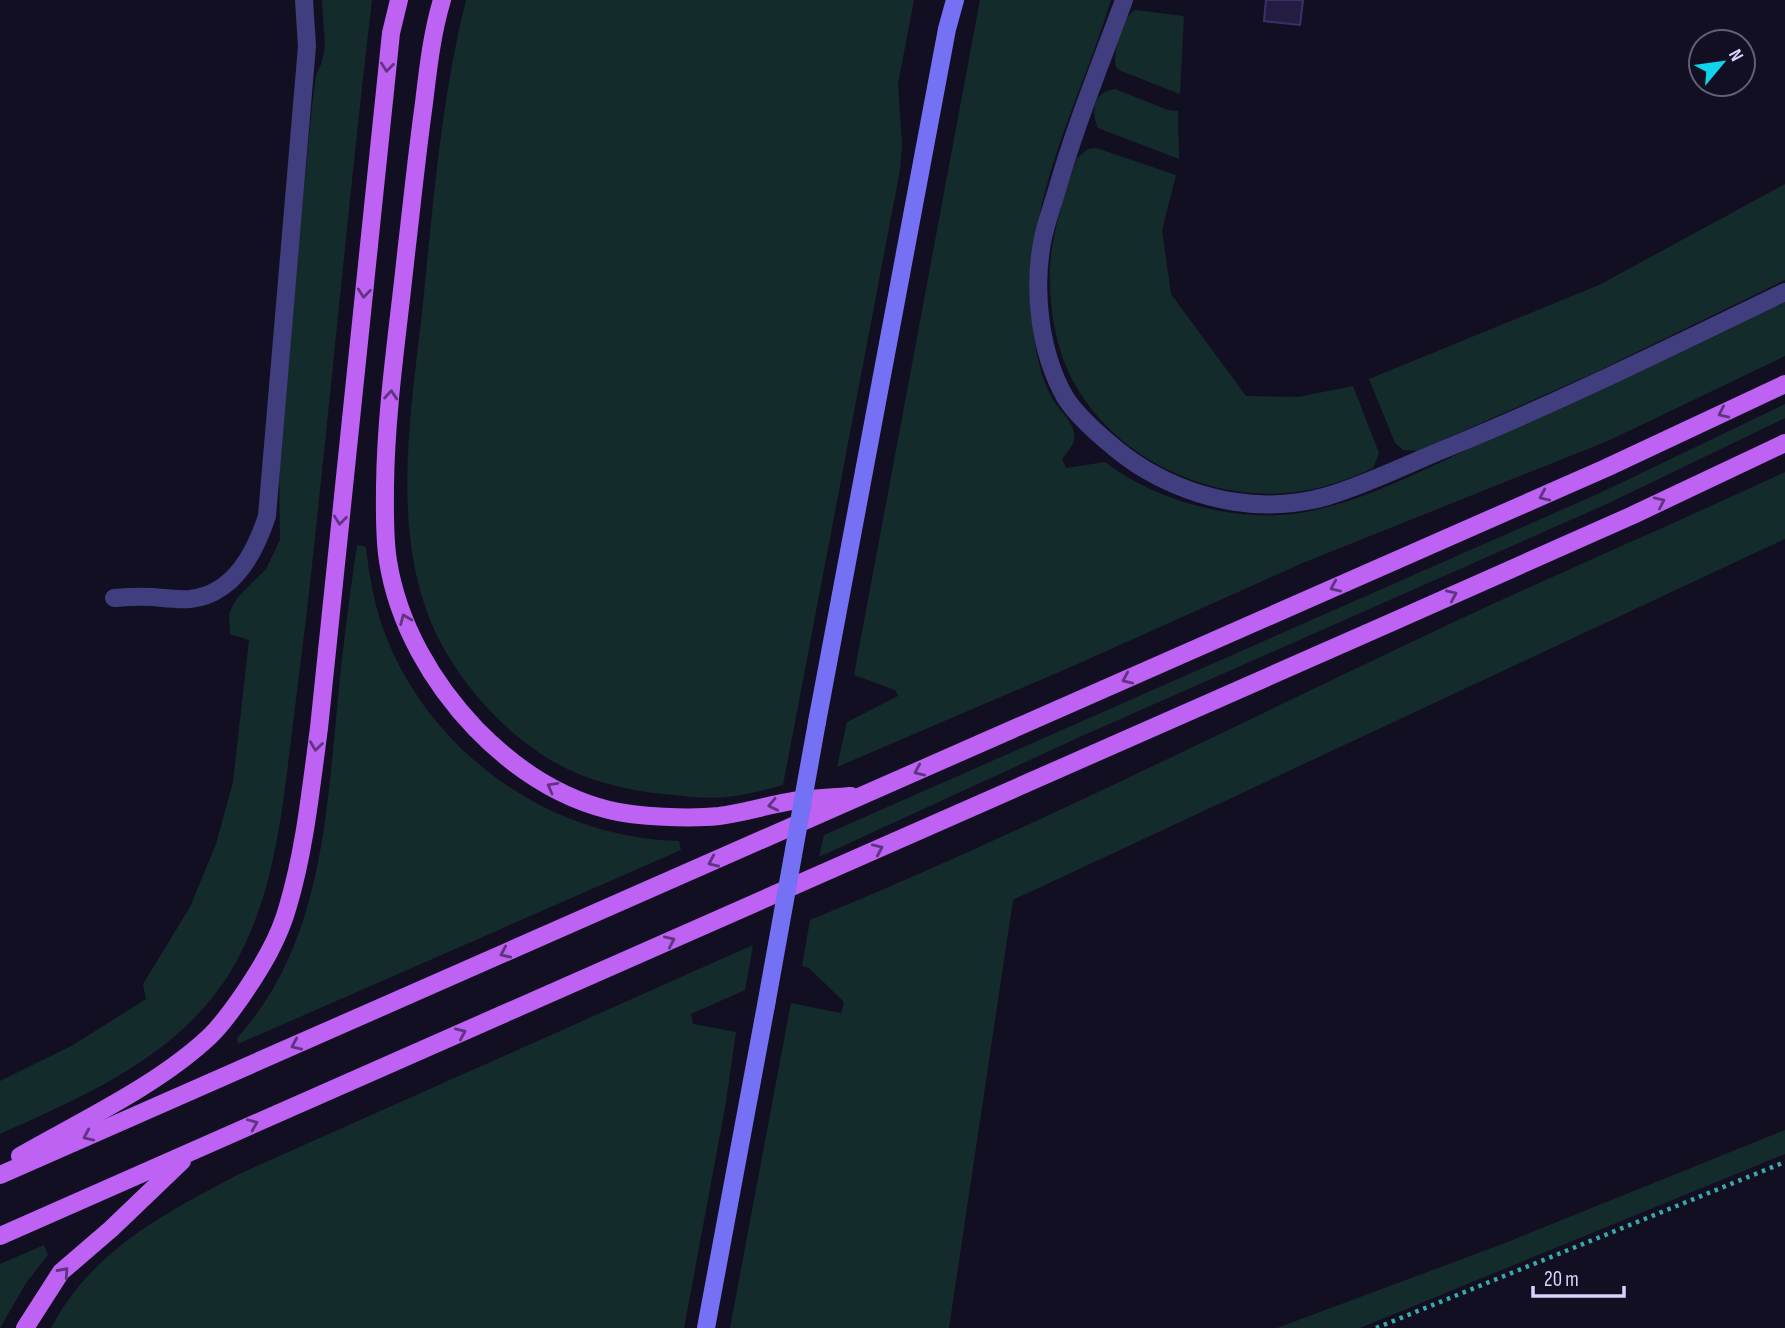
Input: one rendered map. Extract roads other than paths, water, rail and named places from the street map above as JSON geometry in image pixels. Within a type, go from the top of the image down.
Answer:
[{"type":"main road","points":[[0,1167],[142,1085],[182,1059],[209,1037],[228,1016],[257,973],[275,941],[288,906],[306,818],[319,728],[389,47],[399,0]]},
{"type":"main road","points":[[442,0],[429,63],[422,118],[385,460],[385,533],[388,562],[404,617],[428,666],[461,713],[520,769],[565,794],[609,810],[654,816],[718,816],[791,801],[865,795]]},
{"type":"main road","points":[[706,1328],[952,0]]},
{"type":"main road","points":[[0,1175],[1606,468],[1785,384]]},
{"type":"main road","points":[[0,1236],[1377,629],[1633,515],[1785,443]]},
{"type":"main road","points":[[25,1328],[61,1272],[111,1229],[191,1152]]},
{"type":"lane","points":[[114,598],[141,596],[189,599],[208,594],[237,575],[260,537],[268,504],[307,46],[304,0]]},
{"type":"lane","points":[[1124,0],[1064,165],[1042,242],[1038,295],[1053,371],[1067,400],[1126,458],[1194,494],[1228,502],[1273,505],[1327,496],[1489,431],[1785,292]]}]
